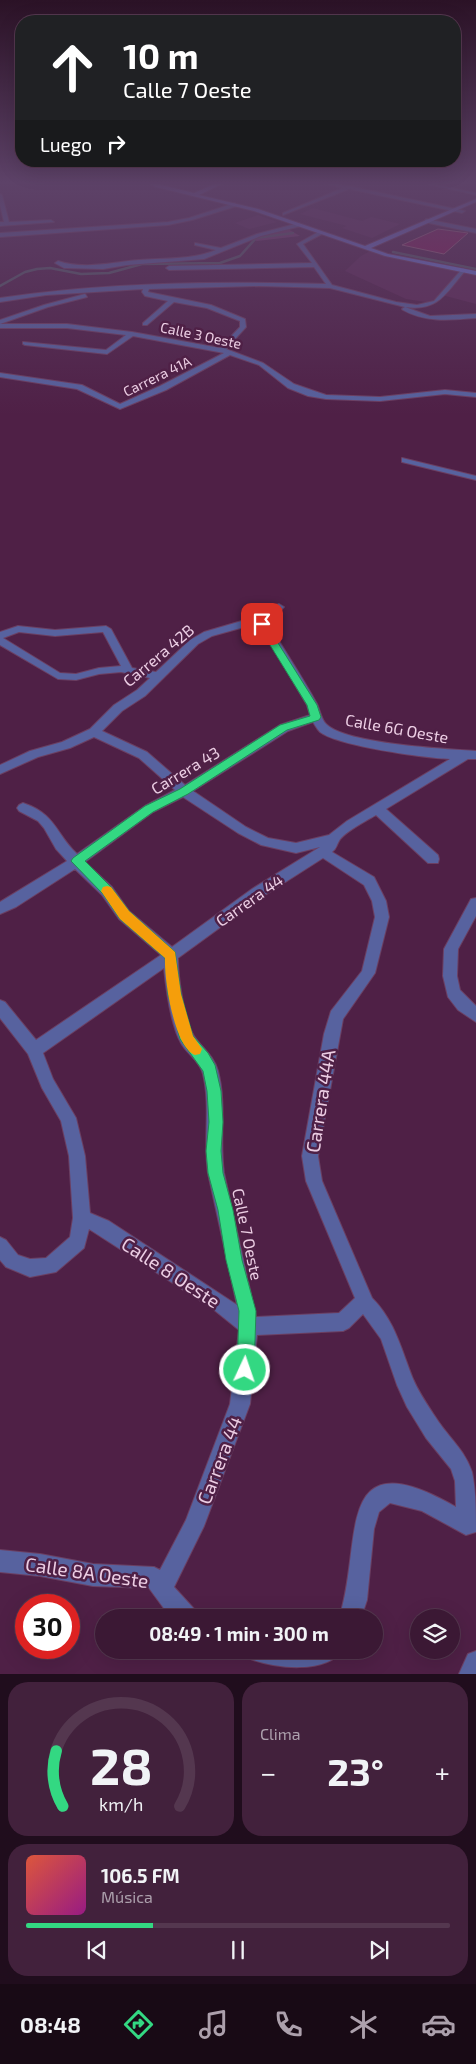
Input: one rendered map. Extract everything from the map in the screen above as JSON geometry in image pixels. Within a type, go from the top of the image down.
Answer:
[{"type":"main road","points":[[413,259],[476,272]]},
{"type":"street","points":[[58,263],[70,266],[103,267],[177,259]]},
{"type":"street","points":[[310,259],[330,286]]},
{"type":"street","points":[[160,268],[314,265]]},
{"type":"street","points":[[0,300],[46,292],[228,284],[330,286],[396,304],[417,307],[436,302],[463,270]]},
{"type":"street","points":[[146,289],[145,292],[148,295],[209,306],[242,320],[243,327],[222,350]]},
{"type":"street","points":[[0,324],[46,306],[109,290]]},
{"type":"street","points":[[144,324],[173,299]]},
{"type":"street","points":[[396,304],[411,313],[425,316],[455,318],[476,316]]},
{"type":"street","name":"Calle 3 Oeste","points":[[0,324],[67,326],[132,334],[231,352],[261,364],[291,386],[326,397],[346,400],[445,392],[476,396]]},
{"type":"street","points":[[25,343],[107,352],[132,334]]},
{"type":"street","name":"Carrera 41A","points":[[0,375],[79,387],[120,407],[163,388],[231,352]]},
{"type":"street","points":[[405,460],[476,478]]},
{"type":"street","name":"Carrera 42B","points":[[94,732],[118,708],[140,693],[159,676],[184,650],[208,634],[254,621],[264,613],[279,607]]},
{"type":"street","name":"Calle 6G Oeste","points":[[254,621],[266,628],[324,728],[340,736],[442,754],[470,755]]},
{"type":"street","points":[[0,636],[18,629],[55,633],[106,629],[125,661],[128,670]]},
{"type":"street","points":[[0,641],[58,676],[76,677],[99,671],[128,670],[159,676]]},
{"type":"street","name":"Carrera 43","points":[[0,908],[77,861],[149,809],[184,792],[284,728],[316,717]]},
{"type":"street","points":[[0,770],[34,754],[94,732],[143,755],[184,792],[242,830],[265,842],[296,848],[333,839]]},
{"type":"street","name":"Carrera 44","points":[[34,1050],[171,956],[242,903],[323,852],[332,845],[333,839],[351,824],[470,755]]},
{"type":"street","points":[[23,808],[42,818],[49,825],[60,846],[107,891],[124,915],[171,956]]},
{"type":"street","points":[[378,809],[433,859]]},
{"type":"street","name":"Carrera 44A","points":[[323,852],[368,881],[379,901],[382,917],[368,973],[336,1016],[331,1034],[310,1156],[314,1181],[366,1304]]},
{"type":"street","points":[[476,903],[451,949],[450,976],[454,992],[463,1005],[476,1015]]},
{"type":"street","name":"Calle 7 Oeste","points":[[171,956],[170,969],[174,994],[187,1039],[210,1069],[215,1114],[213,1151],[216,1173],[242,1293]]},
{"type":"street","points":[[0,1007],[34,1050],[47,1083],[68,1118],[77,1156],[82,1218],[78,1242],[50,1266],[30,1268],[12,1261],[0,1246]]},
{"type":"street","name":"Calle 8 Oeste","points":[[82,1218],[103,1227],[220,1303],[248,1326]]},
{"type":"street","name":"Carrera 44","points":[[162,1589],[194,1526],[240,1404],[245,1370],[248,1326],[248,1311],[242,1293]]},
{"type":"street","points":[[248,1326],[343,1322],[358,1306],[366,1304],[376,1313],[388,1330],[406,1386],[431,1428],[456,1454],[466,1484],[471,1523]]},
{"type":"street","points":[[353,1609],[356,1600],[364,1529],[370,1506],[388,1492],[414,1497],[471,1523]]},
{"type":"street","name":"Calle 8A Oeste","points":[[0,1561],[40,1565],[93,1575],[154,1578],[178,1609]]},
{"type":"street","points":[[300,1659],[321,1659]]},
{"type":"street","points":[[470,1674],[476,1662]]},
{"type":"shaded area","points":[[358,259],[413,259],[476,273],[476,304],[442,295],[432,303],[406,299],[345,271]]},
{"type":"waterway","points":[[0,286],[25,272],[37,269],[50,268],[81,274],[109,273],[142,264],[220,263],[231,259]]},
{"type":"waterway","points":[[428,259],[476,269]]},
{"type":"slow traffic","points":[[107,891],[124,915],[171,956],[170,969],[174,994],[187,1039],[195,1049]]},
{"type":"route","points":[[245,1370],[248,1311],[234,1260],[226,1210],[216,1173],[213,1151],[216,1122],[210,1069],[187,1039],[174,994],[170,969],[171,956],[124,915],[107,891],[77,861],[149,809],[184,792],[284,728],[316,717],[312,705],[290,667],[262,624]]}]
